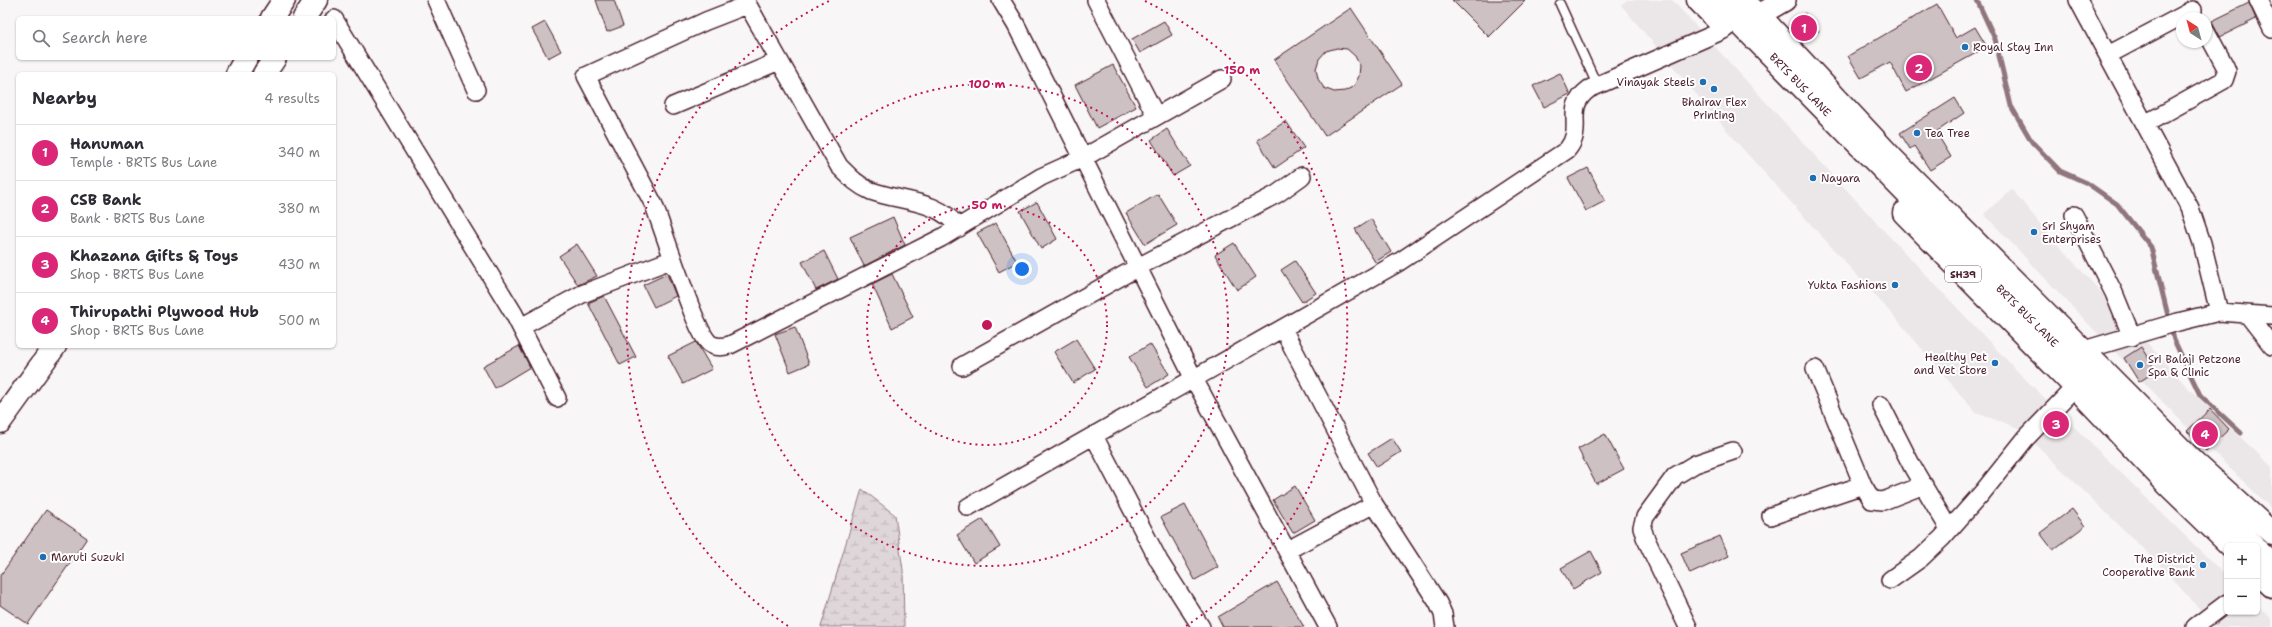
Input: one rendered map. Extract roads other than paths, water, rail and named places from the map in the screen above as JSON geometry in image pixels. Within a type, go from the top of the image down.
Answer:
[{"type":"main road","points":[[273,16],[284,0]]},
{"type":"main road","points":[[305,16],[316,0]]},
{"type":"main road","name":"SH39","points":[[1698,0],[1742,22],[1892,159],[2195,463],[2272,533]]},
{"type":"main road","name":"BRTS BUS LANE","points":[[1717,0],[1742,22],[1903,191],[2051,340],[2172,468],[2250,543]]},
{"type":"main road","name":"SH39","points":[[1742,0],[1742,22],[2133,450],[2228,543]]},
{"type":"main road","points":[[238,72],[245,60]]},
{"type":"main road","points":[[265,72],[274,60]]},
{"type":"main road","points":[[0,422],[54,348]]},
{"type":"main road","points":[[2260,561],[2264,576]]},
{"type":"street","points":[[322,0],[332,16]]},
{"type":"street","points":[[436,0],[476,90]]},
{"type":"street","points":[[1001,0],[1016,25],[1194,379],[1288,550],[1328,627]]},
{"type":"street","points":[[1096,0],[1156,116]]},
{"type":"street","points":[[968,507],[1399,262],[1560,155],[1575,138],[1574,114],[1578,100],[1583,93],[1597,85],[1742,22],[1785,0]]},
{"type":"street","points":[[2078,0],[2190,208],[2202,243],[2219,312]]},
{"type":"street","points":[[2258,0],[2272,29]]},
{"type":"street","points":[[959,228],[953,219],[940,210],[870,191],[854,182],[839,166],[825,144],[746,2],[586,76],[654,205],[676,268],[705,337],[709,343],[721,348],[861,280],[959,228],[1041,177],[1083,158],[1222,79]]},
{"type":"street","points":[[2108,55],[2193,9]]},
{"type":"street","points":[[336,22],[521,327],[556,398]]},
{"type":"street","points":[[2145,124],[2224,80],[2227,71],[2212,43]]},
{"type":"street","points":[[673,106],[779,61]]},
{"type":"street","points":[[962,366],[1138,267],[1277,194],[1302,176]]},
{"type":"street","points":[[2074,215],[2114,293],[2132,337]]},
{"type":"street","points":[[521,327],[582,294],[664,262],[671,262],[676,268]]},
{"type":"street","points":[[2084,350],[2132,337],[2170,324],[2219,312],[2272,316]]},
{"type":"street","points":[[2248,315],[2272,346]]},
{"type":"street","points":[[1283,329],[1374,504],[1438,603],[1443,614],[1445,627]]},
{"type":"street","points":[[1814,369],[1868,496],[1876,502],[1924,485]]},
{"type":"street","points":[[1890,580],[1921,558],[1950,529],[2026,438],[2075,387]]},
{"type":"street","points":[[1881,405],[1924,485],[1950,529]]},
{"type":"street","points":[[1094,436],[1159,561],[1201,627]]},
{"type":"street","points":[[1688,627],[1648,544],[1642,527],[1645,517],[1675,476],[1695,464],[1733,451]]},
{"type":"street","points":[[1771,516],[1863,485]]},
{"type":"street","points":[[1288,550],[1374,504]]},
{"type":"street","points":[[2195,627],[2224,605]]},
{"type":"lane","points":[[1560,4],[1597,85]]},
{"type":"waterway","points":[[1977,0],[1995,39],[2011,106],[2032,142],[2060,171],[2087,183],[2117,204],[2151,247],[2174,340],[2200,395],[2241,433]]},
{"type":"place","name":"Hanuman","points":[[1804,28]]},
{"type":"place","name":"Royal Stay Inn","points":[[1965,47]]},
{"type":"place","name":"CSB Bank","points":[[1919,68]]},
{"type":"place","name":"Vinayak Steels","points":[[1703,82]]},
{"type":"place","name":"Bhairav Flex Printing","points":[[1714,89]]},
{"type":"place","name":"Tea Tree","points":[[1917,133]]},
{"type":"place","name":"Nayara","points":[[1813,178]]},
{"type":"place","name":"Sri Shyam Enterprises","points":[[2034,232]]},
{"type":"place","name":"Yukta Fashions","points":[[1895,285]]},
{"type":"place","name":"Healthy Pet and Vet Store","points":[[1995,363]]},
{"type":"place","name":"Sri Balaji Petzone Spa & Clinic","points":[[2140,365]]},
{"type":"place","name":"Khazana Gifts & Toys","points":[[2056,424]]},
{"type":"place","name":"Thirupathi Plywood Hub","points":[[2205,434]]},
{"type":"place","name":"Maruti Suzuki","points":[[43,557]]},
{"type":"place","name":"The District Cooperative Bank","points":[[2203,565]]}]
